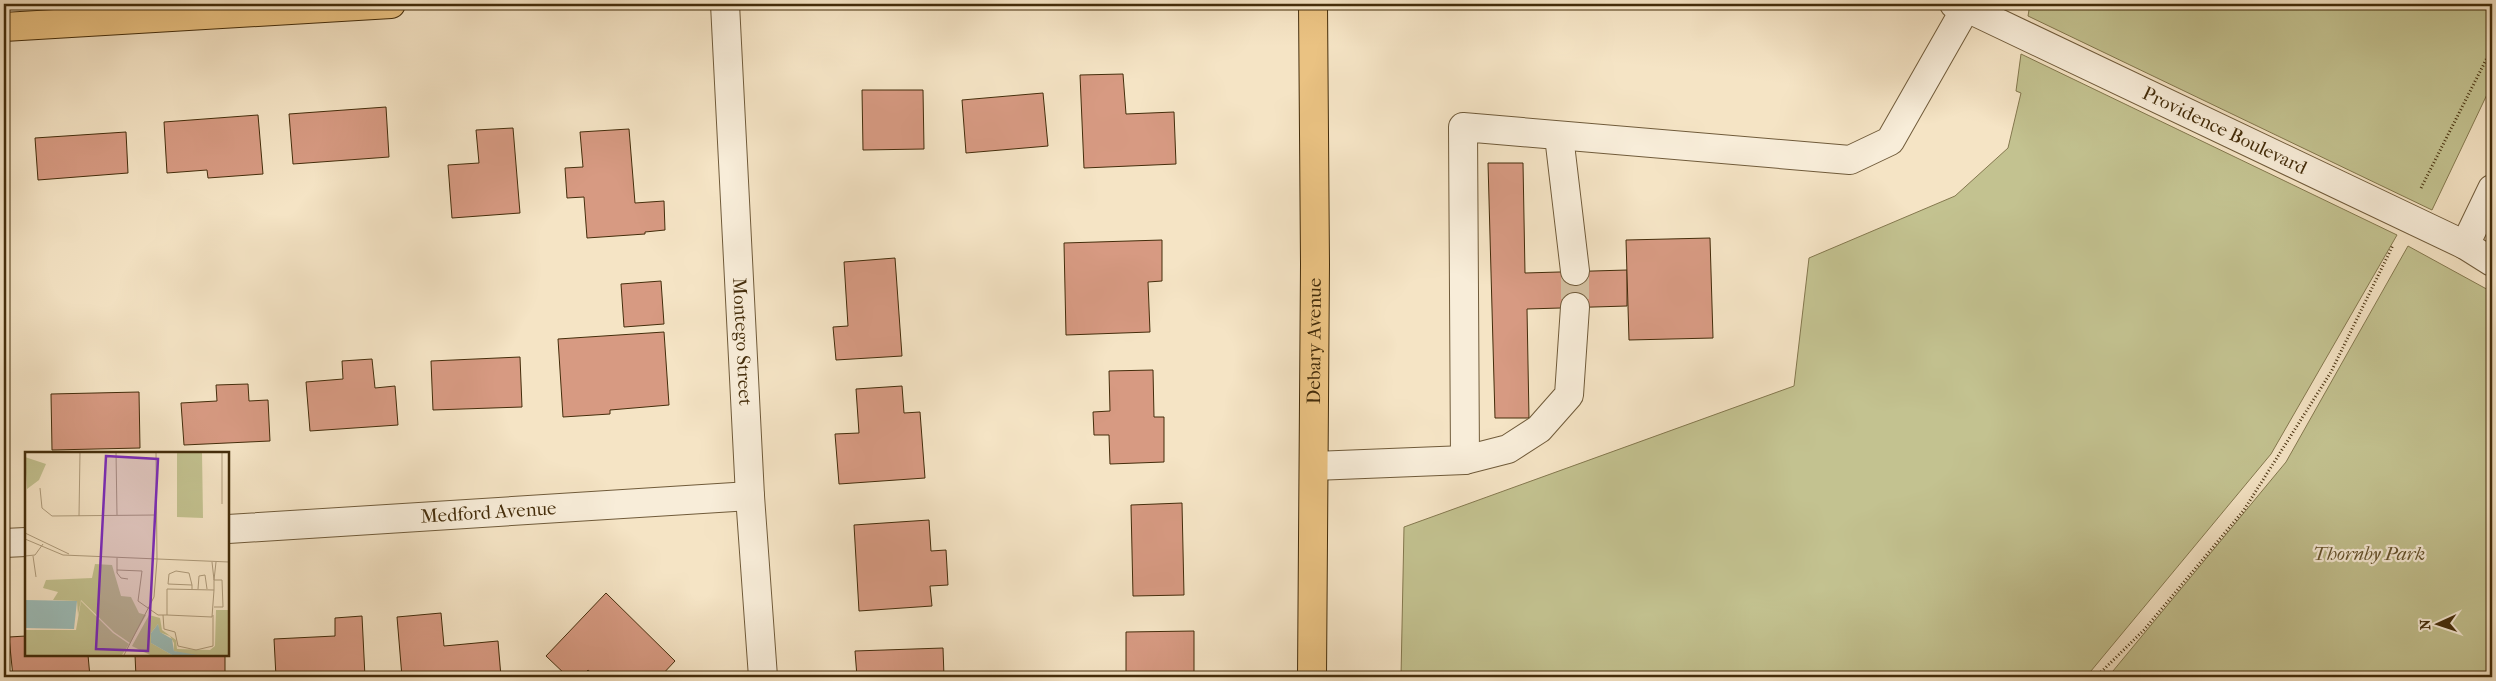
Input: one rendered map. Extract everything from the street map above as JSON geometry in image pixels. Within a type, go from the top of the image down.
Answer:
[{"type":"main road","points":[[4,27],[391,4]]},
{"type":"main road","name":"Debary Avenue","points":[[1312,4],[1315,264],[1312,677]]},
{"type":"street","name":"Montego Street","points":[[725,4],[750,496],[763,677]]},
{"type":"street","points":[[1465,460],[1463,128],[1850,160],[1890,141],[1963,5]]},
{"type":"street","name":"Providence Boulevard","points":[[1963,5],[2465,245],[2492,262]]},
{"type":"street","points":[[1559,136],[1574,271]]},
{"type":"street","points":[[2465,245],[2492,189]]},
{"type":"street","points":[[1314,466],[1465,460],[1508,449],[1539,429],[1569,395],[1575,307]]},
{"type":"street","name":"Medford Avenue","points":[[229,529],[750,496]]},
{"type":"street","points":[[4,543],[25,542]]},
{"type":"path","points":[[2096,677],[2144,630],[2244,510],[2331,372],[2492,48]]},
{"type":"green space","points":[[2030,4],[2492,4],[2492,84],[2432,210],[2028,16]]},
{"type":"green space","points":[[2021,54],[2397,235],[2271,454],[2086,677],[1401,677],[1404,527],[1794,386],[1809,258],[1955,196],[2008,148],[2021,93],[2016,91]]},
{"type":"green space","name":"Thornby Park","points":[[2408,246],[2492,292],[2492,677],[2108,677],[2286,462]]},
{"type":"building","points":[[1123,74],[1126,114],[1174,112],[1176,164],[1084,168],[1080,75]]},
{"type":"building","points":[[862,90],[923,90],[924,149],[863,150]]},
{"type":"building","points":[[1043,93],[1048,146],[966,153],[962,100]]},
{"type":"building","points":[[386,107],[389,157],[293,164],[289,114]]},
{"type":"building","points":[[258,115],[263,174],[208,178],[207,170],[167,173],[164,122]]},
{"type":"building","points":[[513,128],[520,213],[452,218],[448,165],[479,163],[476,130]]},
{"type":"building","points":[[629,129],[635,203],[664,201],[665,230],[645,232],[645,234],[587,238],[584,197],[567,198],[565,168],[583,167],[580,132]]},
{"type":"building","points":[[126,132],[128,173],[38,180],[35,138]]},
{"type":"building","points":[[1488,163],[1523,163],[1525,273],[1627,270],[1627,306],[1527,309],[1529,418],[1495,418]]},
{"type":"building","points":[[1710,238],[1713,338],[1629,340],[1626,240]]},
{"type":"building","points":[[1162,240],[1162,281],[1148,282],[1150,332],[1066,335],[1064,243]]},
{"type":"building","points":[[895,258],[902,356],[836,360],[833,327],[848,326],[844,262]]},
{"type":"building","points":[[661,281],[664,324],[624,327],[621,284]]},
{"type":"building","points":[[664,332],[669,405],[610,410],[610,414],[563,417],[558,339]]},
{"type":"building","points":[[520,357],[522,407],[433,410],[431,361]]},
{"type":"building","points":[[372,359],[375,388],[395,386],[398,425],[310,431],[306,382],[343,379],[342,361]]},
{"type":"building","points":[[1153,370],[1154,417],[1164,417],[1164,462],[1110,464],[1109,435],[1094,435],[1093,412],[1110,411],[1109,371]]},
{"type":"building","points":[[248,384],[249,401],[268,400],[270,441],[184,445],[181,403],[217,401],[216,385]]},
{"type":"building","points":[[902,386],[904,413],[920,412],[925,478],[839,484],[835,434],[859,433],[856,389]]},
{"type":"building","points":[[139,392],[140,448],[52,450],[51,394]]},
{"type":"building","points":[[1182,503],[1184,595],[1133,596],[1131,505]]},
{"type":"building","points":[[929,520],[931,551],[946,550],[948,585],[930,586],[932,606],[859,611],[854,525]]},
{"type":"building","points":[[606,593],[675,661],[660,677],[596,677],[588,670],[581,677],[568,677],[546,656]]},
{"type":"building","points":[[441,613],[444,646],[498,641],[501,677],[402,677],[397,617]]},
{"type":"building","points":[[362,616],[365,677],[276,677],[274,639],[335,636],[335,618]]},
{"type":"building","points":[[1194,631],[1194,677],[1126,677],[1126,632]]},
{"type":"building","points":[[25,636],[25,656],[88,656],[90,677],[13,677],[9,637]]},
{"type":"building","points":[[943,648],[944,677],[857,677],[855,651]]},
{"type":"building","points":[[135,656],[225,656],[225,677],[136,677]]},
{"type":"tunnel","points":[[1575,271],[1575,307]]}]
